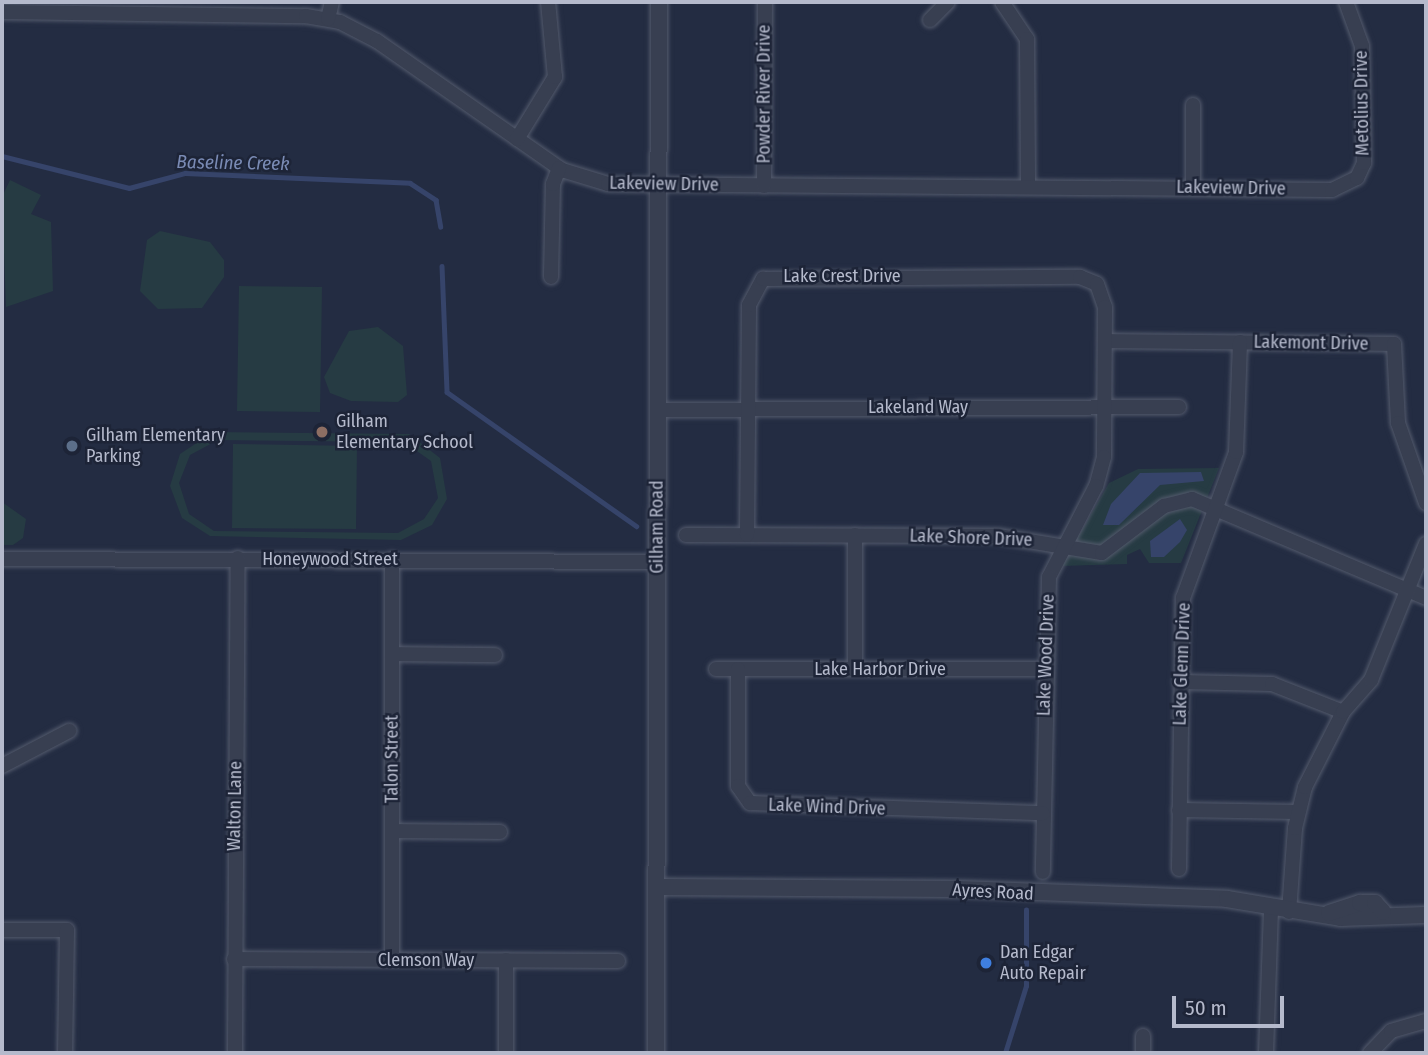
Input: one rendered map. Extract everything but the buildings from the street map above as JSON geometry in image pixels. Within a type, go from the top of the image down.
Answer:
[{"type":"street","points":[[328,19],[332,2]]},
{"type":"street","points":[[517,139],[555,77],[548,2]]},
{"type":"street","name":"Gilham Road","points":[[656,1053],[659,2]]},
{"type":"street","name":"Powder River Drive","points":[[764,186],[765,2]]},
{"type":"street","points":[[930,20],[948,2]]},
{"type":"street","points":[[1002,2],[1027,39],[1028,187]]},
{"type":"street","name":"Metolius Drive","points":[[1332,190],[1357,178],[1364,163],[1362,46],[1346,2]]},
{"type":"street","name":"Lakeview Drive","points":[[2,12],[140,7],[328,19],[366,34],[559,168],[592,182],[659,185],[1332,190]]},
{"type":"street","points":[[1193,105],[1193,188]]},
{"type":"street","points":[[551,277],[552,184],[559,168]]},
{"type":"street","name":"Lake Crest Drive","points":[[747,535],[750,296],[763,279],[1080,277],[1097,284]]},
{"type":"street","name":"Lake Wood Drive","points":[[1043,872],[1044,669],[1049,577],[1062,546],[1100,476],[1105,407],[1105,341],[1097,284]]},
{"type":"street","name":"Lakemont Drive","points":[[1105,341],[1394,344],[1398,422],[1426,503]]},
{"type":"street","name":"Lake Glenn Drive","points":[[1179,869],[1183,598],[1238,438],[1240,342]]},
{"type":"street","name":"Lakeland Way","points":[[658,411],[1178,407]]},
{"type":"street","name":"Lake Shore Drive","points":[[686,535],[998,536],[1102,553],[1170,502],[1215,506],[1426,598]]},
{"type":"street","points":[[855,535],[855,669]]},
{"type":"street","points":[[1289,912],[1298,812],[1343,712],[1371,680],[1412,590],[1426,544]]},
{"type":"street","name":"Walton Lane","points":[[234,1053],[238,558]]},
{"type":"street","name":"Honeywood Street","points":[[2,559],[657,562]]},
{"type":"street","name":"Talon Street","points":[[391,960],[393,559]]},
{"type":"street","points":[[393,654],[495,655]]},
{"type":"street","name":"Lake Harbor Drive","points":[[716,669],[1044,669]]},
{"type":"street","name":"Lake Wind Drive","points":[[738,669],[738,786],[750,803],[1043,813]]},
{"type":"street","points":[[1180,682],[1272,684],[1343,712]]},
{"type":"street","points":[[2,766],[69,731]]},
{"type":"street","points":[[1179,810],[1298,812]]},
{"type":"street","points":[[392,831],[500,832]]},
{"type":"street","name":"Ayres Road","points":[[656,887],[958,889],[1227,899],[1289,912],[1329,913],[1372,919],[1383,912],[1426,915]]},
{"type":"street","points":[[1266,1053],[1271,907]]},
{"type":"street","points":[[2,930],[66,930],[65,1053]]},
{"type":"street","name":"Clemson Way","points":[[234,959],[618,961]]},
{"type":"street","points":[[506,960],[506,1053]]},
{"type":"street","points":[[1370,1053],[1391,1031],[1426,1021]]},
{"type":"street","points":[[1143,1036],[1143,1053]]},
{"type":"shaded area","points":[[10,180],[41,195],[31,214],[51,222],[53,291],[6,307],[2,197]]},
{"type":"shaded area","points":[[160,231],[210,242],[224,260],[224,277],[202,308],[158,309],[140,291],[147,240]]},
{"type":"shaded area","points":[[239,286],[322,287],[320,412],[237,411]]},
{"type":"shaded area","points":[[378,327],[403,346],[407,395],[398,402],[351,401],[330,393],[324,377],[349,331]]},
{"type":"shaded area","points":[[213,432],[409,434],[440,458],[447,499],[432,525],[401,540],[210,536],[182,518],[170,486],[180,454]],"holes":[[[218,440],[404,442],[431,461],[438,498],[424,519],[398,533],[214,531],[189,514],[179,483],[190,455]]]},
{"type":"shaded area","points":[[233,444],[357,446],[356,529],[232,528]]},
{"type":"shaded area","points":[[1219,468],[1181,563],[1149,563],[1140,549],[1127,555],[1127,564],[1061,566],[1109,483],[1138,469]]},
{"type":"shaded area","points":[[2,502],[26,519],[23,538],[13,545],[2,545]]},
{"type":"water","points":[[1201,472],[1204,481],[1160,485],[1119,525],[1103,525],[1111,504],[1140,473]]},
{"type":"water","points":[[1180,519],[1187,530],[1180,542],[1164,557],[1151,557],[1150,541]]},
{"type":"waterway","name":"Baseline Creek","points":[[2,156],[129,188],[185,173],[410,183],[436,200],[441,227]]},
{"type":"waterway","name":"Baseline Creek","points":[[442,266],[447,392],[636,526]]},
{"type":"waterway","name":"Baseline Creek","points":[[1005,1053],[1026,986],[1026,910]]},
{"type":"place","name":"Gilham Elementary School","points":[[322,432]]},
{"type":"place","name":"Gilham Elementary Parking","points":[[72,446]]},
{"type":"place","name":"Dan Edgar Auto Repair","points":[[986,963]]}]
